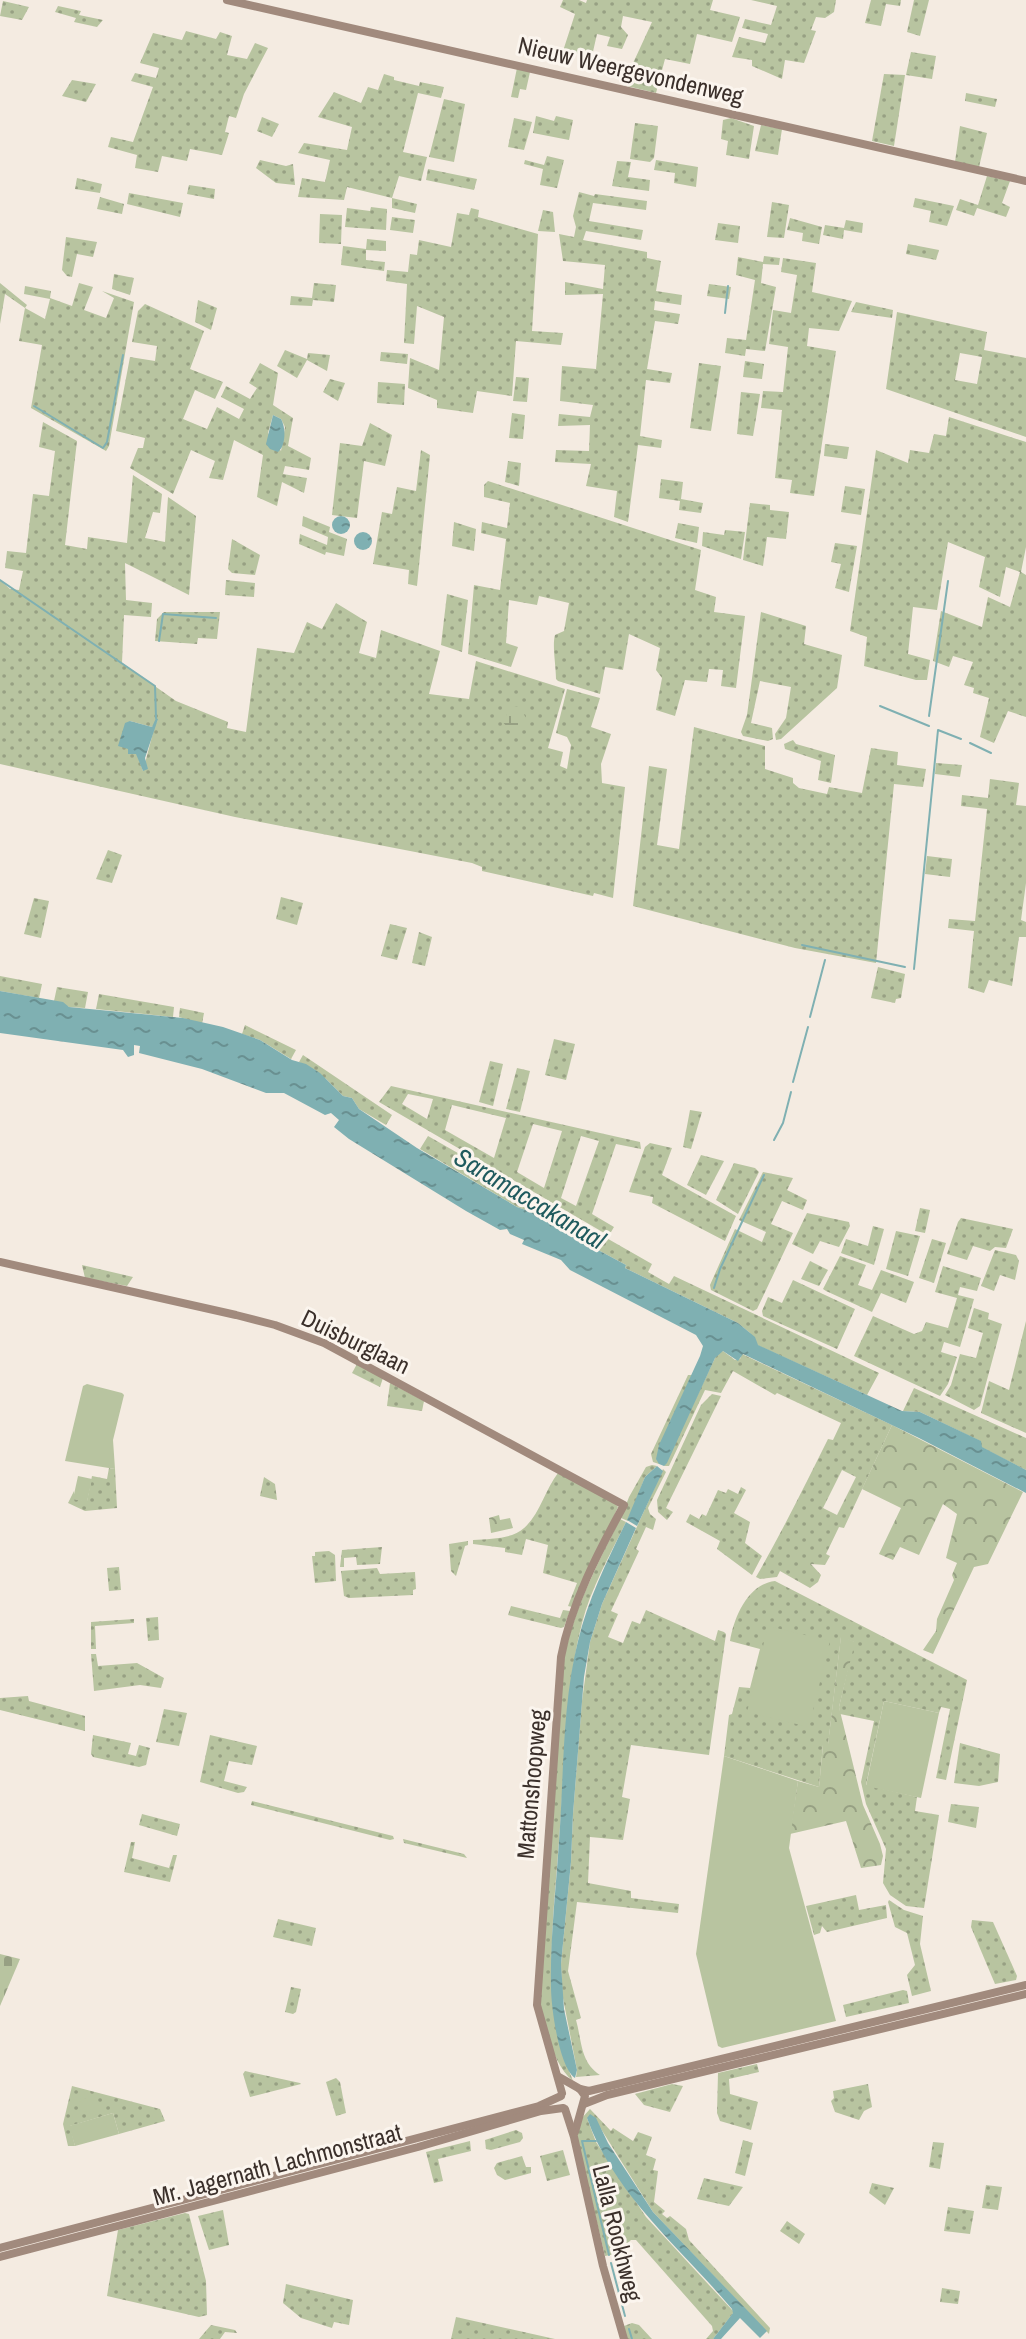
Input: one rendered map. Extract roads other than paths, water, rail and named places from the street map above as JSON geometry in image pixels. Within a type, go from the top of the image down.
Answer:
[{"type":"street","name":"Nieuw Weergevondenweg","points":[[227,0],[1026,181]]},
{"type":"street","name":"Duisburglaan","points":[[0,1262],[236,1315],[324,1343],[624,1505]]},
{"type":"street","name":"Mattonshoopweg","points":[[561,2094],[537,2005],[561,1657],[578,1598],[624,1505]]},
{"type":"street","points":[[934,2012],[1026,1985]]},
{"type":"street","points":[[864,2029],[589,2091],[568,2088],[561,2094],[564,2108],[573,2112],[607,2095],[934,2012],[1026,1994]]},
{"type":"street","points":[[558,2076],[585,2096],[583,2106]]},
{"type":"street","name":"Mr. Jagernath Lachmonstraat","points":[[478,2126],[539,2106],[561,2094]]},
{"type":"street","name":"Lalla Rookhweg","points":[[574,2137],[583,2106]]},
{"type":"street","name":"Lalla Rookhweg","points":[[564,2108],[624,2339]]},
{"type":"street","name":"Mr. Jagernath Lachmonstraat","points":[[0,2257],[311,2170],[478,2126],[564,2108]]},
{"type":"street","name":"Mr. Jagernath Lachmonstraat","points":[[0,2248],[282,2178]]},
{"type":"water","points":[[273,415],[281,419],[284,427],[284,441],[278,452],[266,444]]},
{"type":"water","points":[[341,516],[350,525],[341,534],[332,525]]},
{"type":"water","points":[[359,532],[367,532],[372,541],[370,548],[359,550],[354,545],[354,537]]},
{"type":"water","points":[[156,718],[145,758],[148,769],[143,771],[136,754],[128,754],[128,749],[118,746],[125,723],[130,721],[152,727]]},
{"type":"water","points":[[0,991],[63,1002],[69,1007],[183,1018],[260,1040],[320,1073],[343,1096],[352,1098],[359,1109],[417,1148],[517,1207],[560,1222],[587,1244],[626,1265],[625,1268],[738,1323],[755,1337],[758,1345],[902,1411],[920,1412],[981,1441],[982,1447],[1026,1470],[1026,1493],[743,1354],[738,1361],[723,1351],[715,1358],[667,1463],[664,1466],[659,1464],[656,1459],[659,1445],[703,1346],[696,1335],[570,1270],[561,1260],[522,1244],[524,1240],[510,1234],[507,1229],[500,1230],[466,1211],[349,1139],[334,1127],[339,1120],[331,1113],[325,1115],[284,1093],[266,1093],[202,1069],[139,1053],[140,1046],[134,1045],[134,1055],[128,1057],[123,1050],[0,1033]]},
{"type":"water","points":[[657,1466],[663,1471],[637,1526],[627,1520],[645,1477]]},
{"type":"water","points":[[626,1522],[636,1528],[602,1604],[590,1642],[584,1677],[561,1964],[564,2009],[577,2070],[575,2078],[569,2072],[560,2050],[551,1987],[566,1715],[582,1625]]},
{"type":"water","points":[[590,2114],[596,2118],[608,2143],[653,2212],[767,2331],[760,2338],[740,2318],[721,2339],[713,2339],[733,2313],[732,2309],[631,2196],[599,2146],[587,2118]]},
{"type":"waterway","points":[[725,313],[728,286]]},
{"type":"waterway","points":[[34,406],[103,448],[107,442],[123,355]]},
{"type":"waterway","points":[[0,580],[155,686],[156,718]]},
{"type":"waterway","points":[[929,716],[948,581]]},
{"type":"waterway","points":[[159,641],[163,614],[216,618]]},
{"type":"waterway","points":[[880,706],[929,726]]},
{"type":"waterway","points":[[914,969],[938,730],[961,739]]},
{"type":"waterway","points":[[970,743],[991,753]]},
{"type":"waterway","points":[[802,945],[905,967]]},
{"type":"waterway","points":[[810,1017],[825,960]]},
{"type":"waterway","points":[[793,1082],[808,1027]]},
{"type":"waterway","points":[[774,1140],[783,1123],[791,1092]]},
{"type":"waterway","points":[[714,1288],[764,1175]]},
{"type":"waterway","points":[[596,2141],[582,2141],[609,2255]]},
{"type":"waterway","points":[[611,2263],[625,2316]]},
{"type":"waterway","points":[[629,2329],[632,2339]]},
{"type":"water label","name":"Saramaccakanaal","points":[[530,1198]]}]
